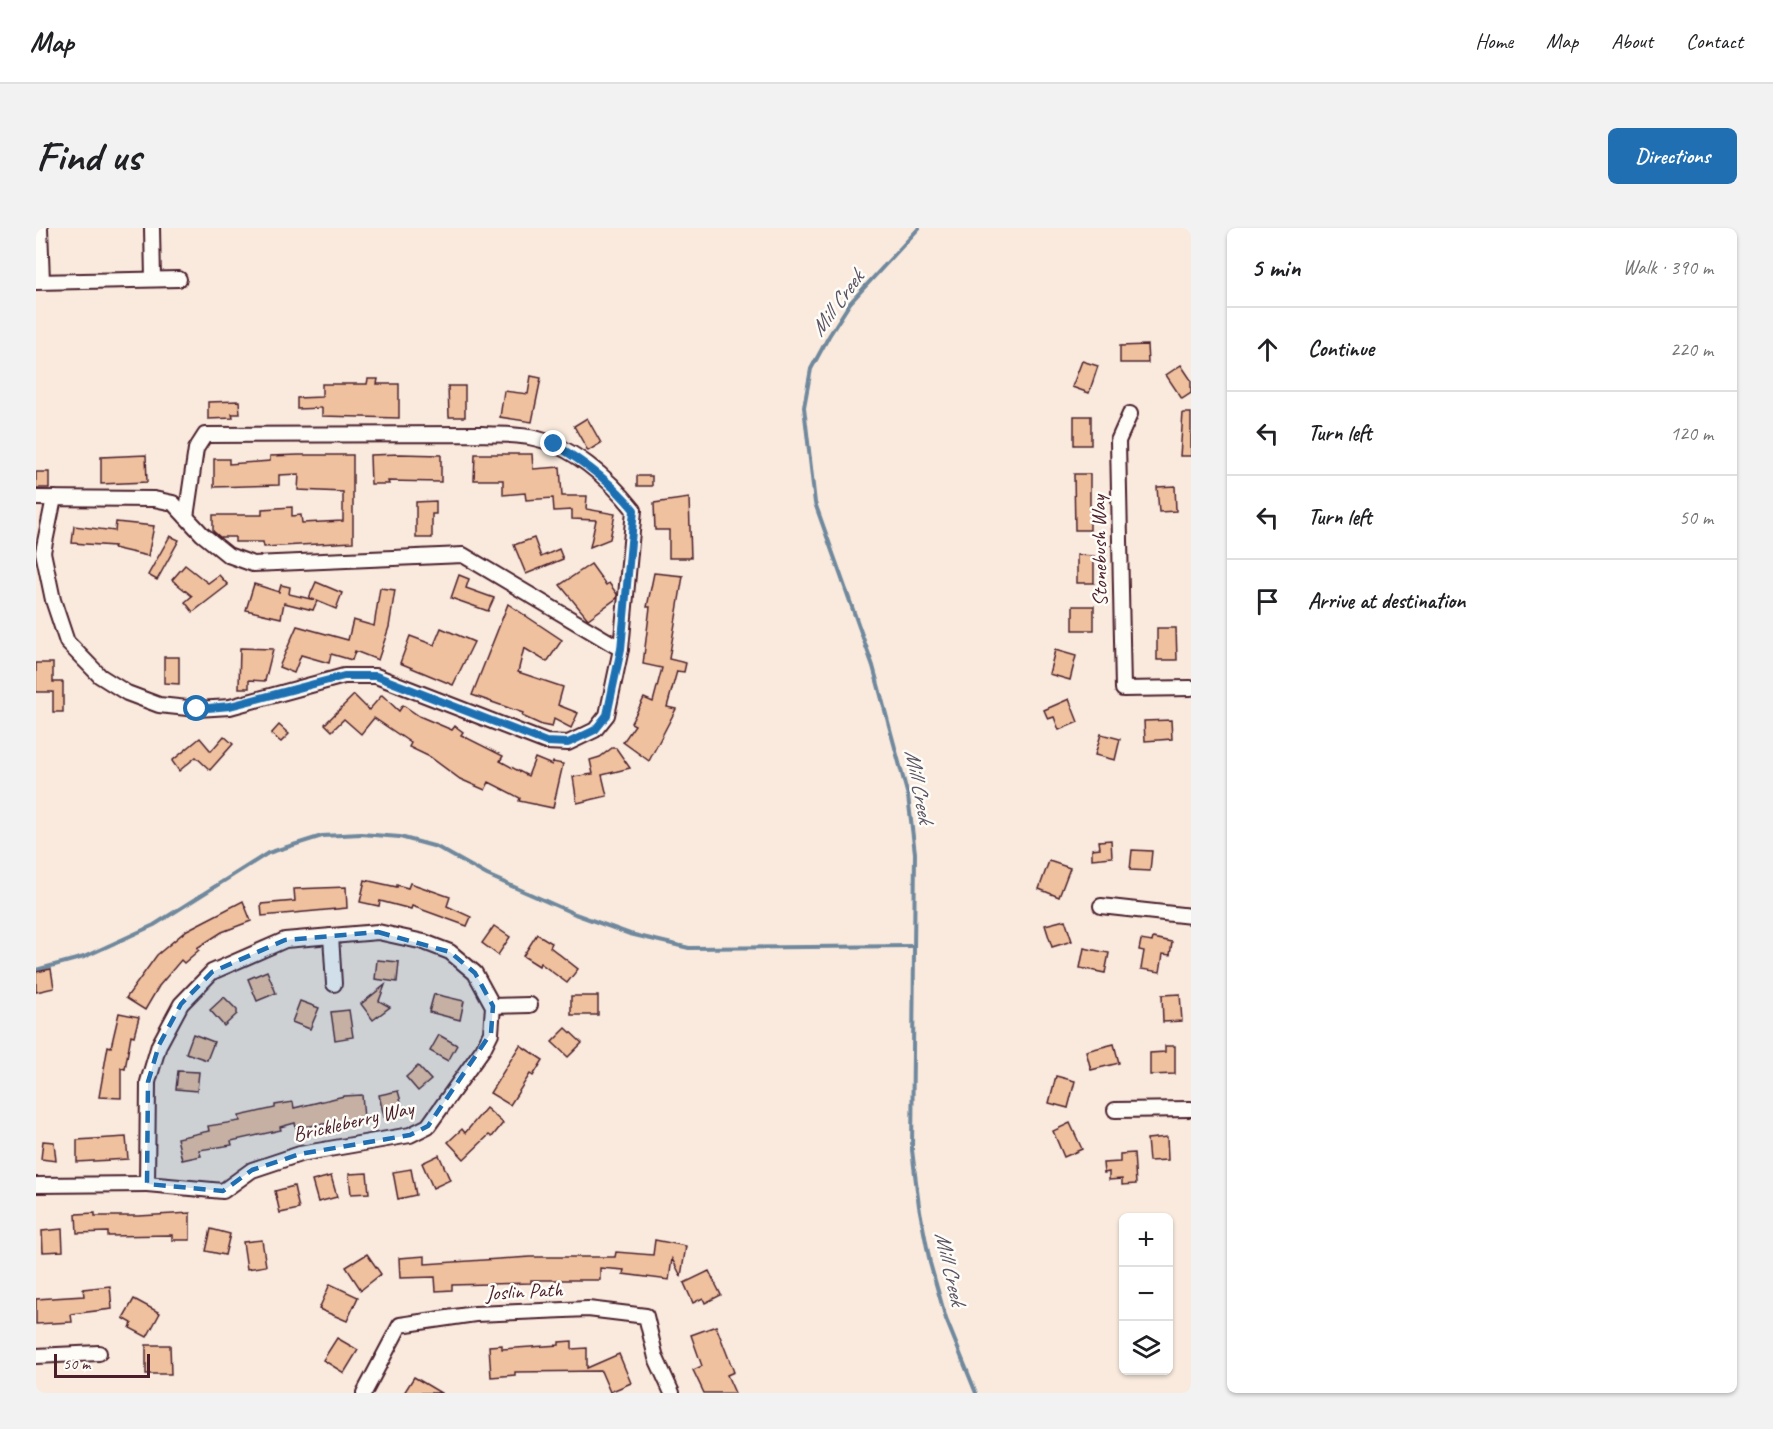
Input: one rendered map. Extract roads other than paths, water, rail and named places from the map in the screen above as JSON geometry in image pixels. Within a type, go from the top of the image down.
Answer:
[{"type":"street","points":[[40,228],[39,282],[179,279]]},
{"type":"street","points":[[152,228],[153,279]]},
{"type":"street","name":"Stonebush Way","points":[[1130,414],[1118,441],[1123,689],[1191,688]]},
{"type":"street","points":[[54,498],[43,552],[53,600],[68,642],[100,676],[127,693],[159,705],[197,709],[230,706],[344,676],[376,676],[546,742],[568,743],[595,730],[607,715],[621,649],[634,510],[624,497],[584,462],[554,444],[528,436],[482,434],[205,435],[196,449],[186,517]]},
{"type":"street","points":[[36,498],[154,499],[173,503],[228,555],[253,564],[464,555],[621,649]]},
{"type":"street","points":[[1101,906],[1191,916]]},
{"type":"street","points":[[147,1184],[148,1082],[159,1045],[181,1004],[212,972],[285,940],[378,932],[424,942],[450,952],[475,973],[493,1006],[530,1005]]},
{"type":"street","points":[[331,936],[334,984]]},
{"type":"street","name":"Brickleberry Way","points":[[36,1185],[147,1184],[223,1191],[252,1170],[300,1154],[410,1135],[428,1126],[483,1049],[491,1033],[493,1006]]},
{"type":"street","points":[[1115,1110],[1191,1109]]},
{"type":"street","name":"Joslin Path","points":[[364,1393],[400,1325],[475,1314],[588,1309],[646,1316],[656,1358],[672,1393]]},
{"type":"street","points":[[36,1356],[99,1353]]},
{"type":"waterway","name":"Mill Creek","points":[[919,228],[850,303],[811,369],[804,407],[815,503],[873,666],[908,796],[915,853],[912,1150],[919,1206],[930,1263],[946,1319],[976,1393]]},
{"type":"waterway","points":[[36,970],[84,957],[154,925],[268,853],[322,836],[361,834],[400,837],[437,847],[487,875],[575,914],[630,934],[689,948],[913,946]]}]
